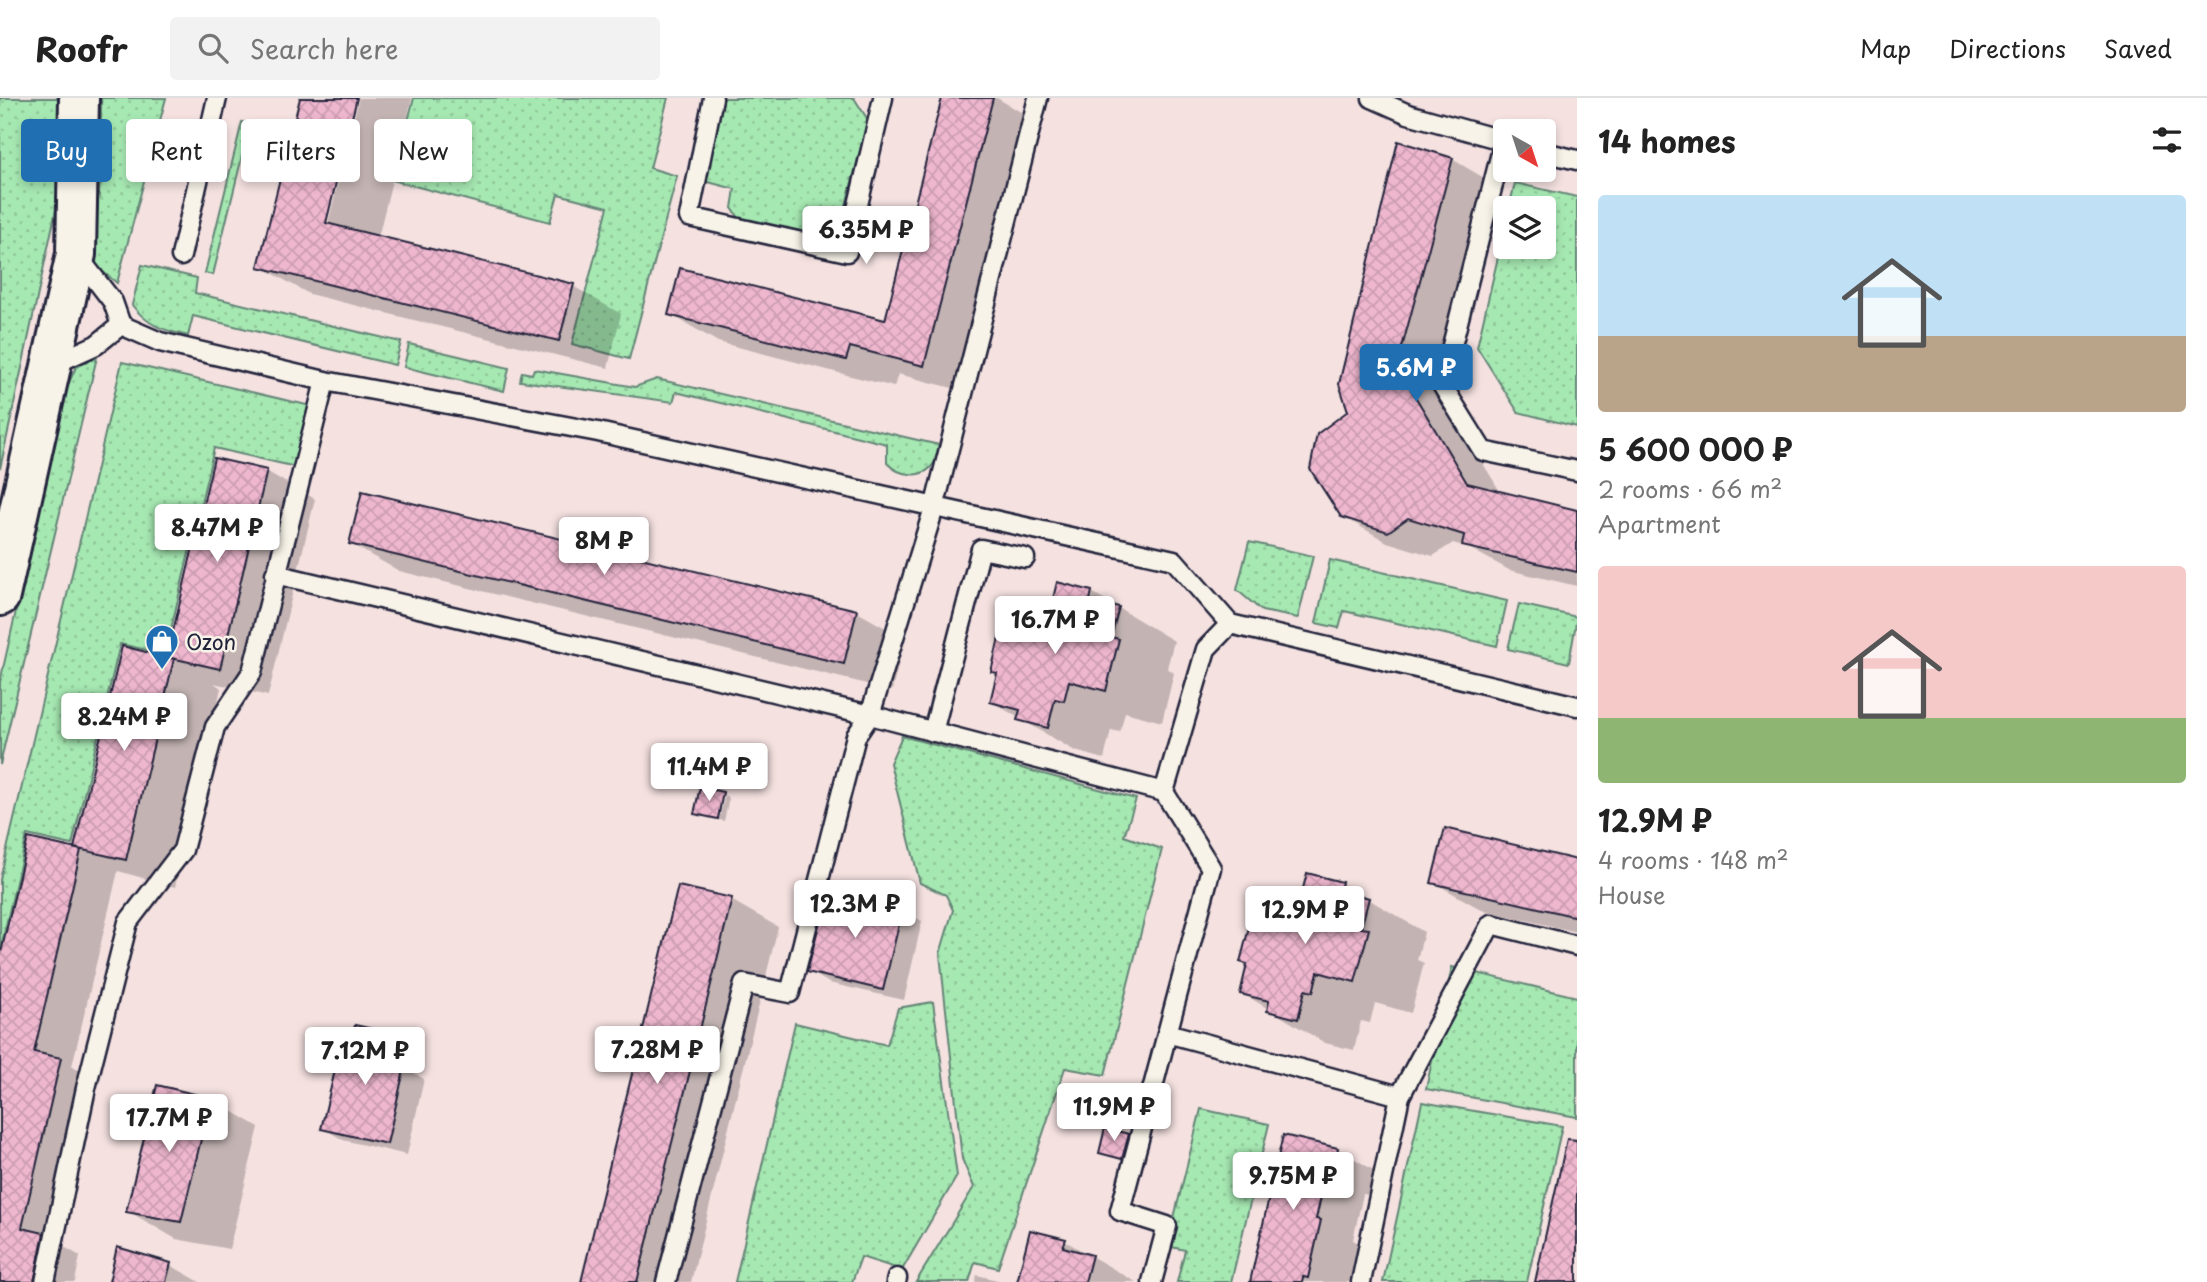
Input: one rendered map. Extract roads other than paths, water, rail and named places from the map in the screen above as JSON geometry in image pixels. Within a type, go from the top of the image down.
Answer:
[{"type":"main road","points":[[0,597],[76,254],[79,98]]},
{"type":"lane","points":[[181,256],[217,98]]},
{"type":"lane","points":[[713,98],[689,217],[847,252],[883,98]]},
{"type":"lane","points":[[666,1282],[744,984],[790,993],[856,736],[870,716],[934,508],[1038,98]]},
{"type":"lane","points":[[1372,98],[1408,114],[1493,138]]},
{"type":"lane","points":[[1556,155],[1577,160]]},
{"type":"lane","points":[[1494,182],[1442,385],[1483,451],[1577,471]]},
{"type":"lane","points":[[76,254],[113,302],[121,325],[160,342],[325,381],[598,432],[1174,560],[1230,624],[1577,706]]},
{"type":"lane","points":[[52,365],[96,345],[121,325]]},
{"type":"lane","points":[[45,1282],[86,1088],[128,922],[183,850],[215,727],[252,671],[325,381]]},
{"type":"lane","points":[[933,732],[981,549],[1025,558]]},
{"type":"lane","points":[[275,574],[870,716],[1164,792],[1211,868],[1120,1211],[1167,1226],[1152,1282]]},
{"type":"lane","points":[[1164,792],[1206,649],[1230,624]]},
{"type":"lane","points":[[1361,1282],[1400,1096],[1491,924],[1577,946]]},
{"type":"lane","points":[[1167,1033],[1400,1096]]},
{"type":"place","name":"Ozon","points":[[162,671]]}]
